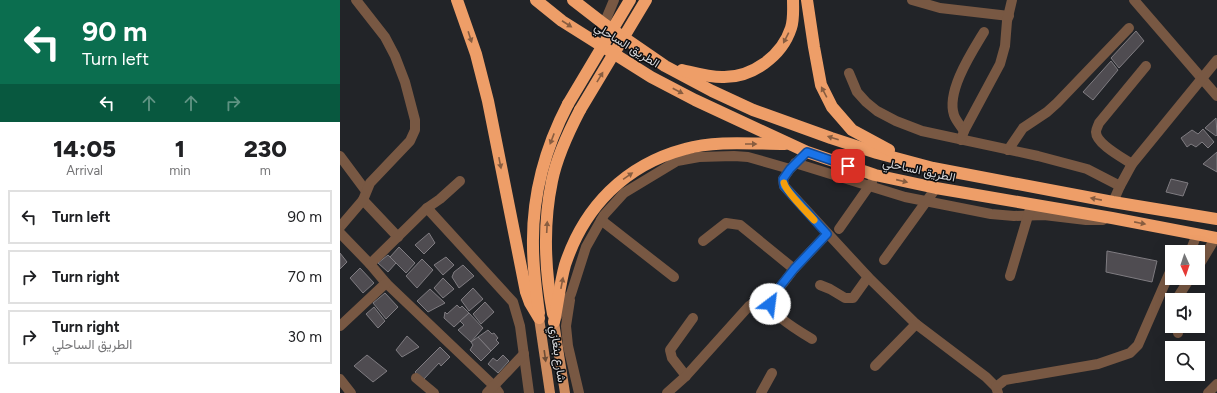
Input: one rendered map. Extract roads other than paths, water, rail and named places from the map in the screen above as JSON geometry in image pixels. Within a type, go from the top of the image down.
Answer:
[{"type":"highway","points":[[457,0],[476,54],[488,101],[526,292],[530,303],[539,318]]},
{"type":"highway","name":"الطريق الساحلي","points":[[536,0],[562,21],[651,78],[694,100],[807,152],[875,175],[1030,210],[1112,218],[1216,238]]},
{"type":"highway","name":"الطريق الساحلي","points":[[573,0],[604,24],[665,66],[712,91],[754,110],[870,151],[933,168],[1113,202],[1217,219]]},
{"type":"highway","points":[[539,318],[533,245],[534,215],[539,183],[547,152],[557,125],[568,104],[630,0]]},
{"type":"highway","points":[[554,322],[549,297],[546,263],[546,229],[552,181],[557,161],[580,110],[646,0]]},
{"type":"highway","points":[[665,66],[698,74],[723,77],[748,73],[769,60],[783,44],[791,28],[793,12],[792,0]]},
{"type":"highway","points":[[807,0],[821,86],[832,107],[852,130],[884,148],[933,168]]},
{"type":"highway","points":[[554,322],[565,266],[575,239],[592,212],[606,194],[628,175],[653,161],[685,148],[717,144],[788,144]]},
{"type":"main road","name":"شارع بنغازي","points":[[539,318],[550,393]]},
{"type":"main road","name":"شارع بنغازي","points":[[554,322],[565,393]]},
{"type":"street","points":[[340,227],[365,196],[370,183],[410,141],[415,130],[416,120],[405,82],[395,56],[385,37],[356,0]]},
{"type":"street","points":[[912,0],[940,8],[1009,16]]},
{"type":"street","points":[[963,135],[1000,64],[1005,46],[1012,0]]},
{"type":"street","points":[[1134,0],[1217,96]]},
{"type":"street","points":[[604,24],[611,2]]},
{"type":"street","points":[[1008,150],[1023,128],[1047,112],[1057,103],[1129,28]]},
{"type":"street","points":[[963,135],[954,114],[954,97],[960,73],[984,32]]},
{"type":"street","points":[[1113,202],[1132,164],[1217,60]]},
{"type":"street","points":[[1132,164],[1103,144],[1097,137],[1096,131],[1100,123],[1146,66]]},
{"type":"street","points":[[849,73],[857,92],[877,111],[922,131],[963,135],[1008,150],[1087,169],[1120,186]]},
{"type":"street","points":[[807,152],[792,166],[783,179],[784,186],[868,277],[916,324],[986,376],[997,390],[1005,380],[1098,364],[1130,353],[1138,344],[1165,283]]},
{"type":"street","points":[[340,156],[365,196],[398,237]]},
{"type":"street","points":[[579,393],[568,346],[566,326],[571,294],[586,247],[600,220],[624,194],[677,162],[699,157],[748,157],[792,166],[905,197],[991,214],[1014,216],[1030,210]]},
{"type":"street","points":[[839,230],[870,187],[875,175]]},
{"type":"street","points":[[370,264],[427,208],[440,199],[460,181]]},
{"type":"street","points":[[884,260],[936,188]]},
{"type":"street","points":[[427,208],[514,302],[520,326],[529,393]]},
{"type":"street","points":[[1010,276],[1030,210]]},
{"type":"street","points":[[600,220],[674,277]]},
{"type":"street","points":[[703,242],[726,223],[740,225],[794,269]]},
{"type":"street","points":[[340,234],[370,264],[386,283],[493,391],[524,354]]},
{"type":"street","points":[[812,339],[791,326],[774,312],[770,304],[771,298],[794,269],[827,234]]},
{"type":"street","points":[[1193,245],[1197,234]]},
{"type":"street","points":[[1205,255],[1216,238]]},
{"type":"street","points":[[820,285],[846,298],[852,298],[868,277]]},
{"type":"street","points":[[340,326],[386,283]]},
{"type":"street","points":[[554,322],[571,294]]},
{"type":"street","points":[[667,393],[686,376],[748,306],[771,298]]},
{"type":"street","points":[[686,376],[672,358],[670,350],[693,318]]},
{"type":"street","points":[[875,366],[916,324]]},
{"type":"street","points":[[761,393],[772,373]]},
{"type":"street","points":[[416,378],[434,393]]},
{"type":"street","points":[[340,379],[351,393]]},
{"type":"street","points":[[1208,393],[1217,384]]}]
